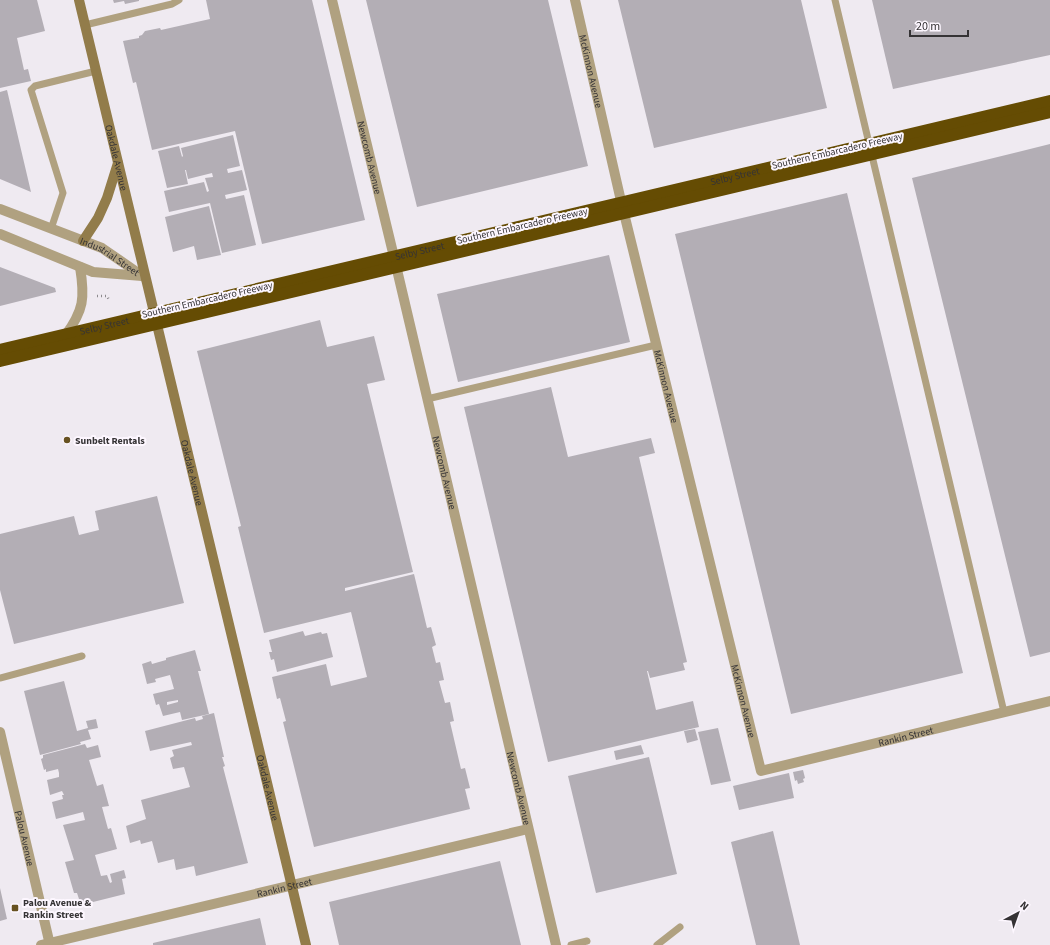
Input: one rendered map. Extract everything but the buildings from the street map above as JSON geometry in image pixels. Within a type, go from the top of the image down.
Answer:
[{"type":"highway","name":"Southern Embarcadero Freeway","points":[[0,351],[1050,102]]},
{"type":"highway","name":"Southern Embarcadero Freeway","points":[[0,361],[1050,112]]},
{"type":"main road","name":"Oakdale Avenue","points":[[79,0],[144,276],[155,314],[306,945]]},
{"type":"main road","points":[[83,241],[98,218],[107,198],[118,163]]},
{"type":"street","name":"Newcomb Avenue","points":[[332,0],[394,256],[556,945]]},
{"type":"street","name":"McKinnon Avenue","points":[[575,0],[621,202],[761,771]]},
{"type":"street","name":"Selby Street","points":[[0,351],[621,202],[870,146],[1050,102]]},
{"type":"street","name":"Industrial Street","points":[[0,209],[102,248],[144,276]]},
{"type":"street","name":"Industrial Street","points":[[0,234],[93,272],[144,276]]},
{"type":"street","points":[[65,336],[75,322],[82,305],[83,290],[80,267]]},
{"type":"street","name":"Rankin Street","points":[[761,771],[1050,701]]},
{"type":"street","name":"Palou Avenue","points":[[0,732],[47,944]]},
{"type":"street","name":"Rankin Street","points":[[47,944],[528,829]]},
{"type":"lane","points":[[85,25],[172,4],[179,0]]},
{"type":"lane","points":[[835,0],[1004,712]]},
{"type":"lane","points":[[51,229],[63,193],[31,90],[35,86],[96,71]]},
{"type":"lane","points":[[427,399],[656,345]]},
{"type":"lane","points":[[0,678],[82,656]]},
{"type":"lane","points":[[658,945],[680,927]]},
{"type":"lane","points":[[571,945],[587,941]]},
{"type":"path","points":[[96,296],[107,296],[109,300]]},
{"type":"place","name":"Sunbelt Rentals","points":[[67,440]]},
{"type":"place","name":"Palou Avenue & Rankin Street","points":[[15,908]]}]
